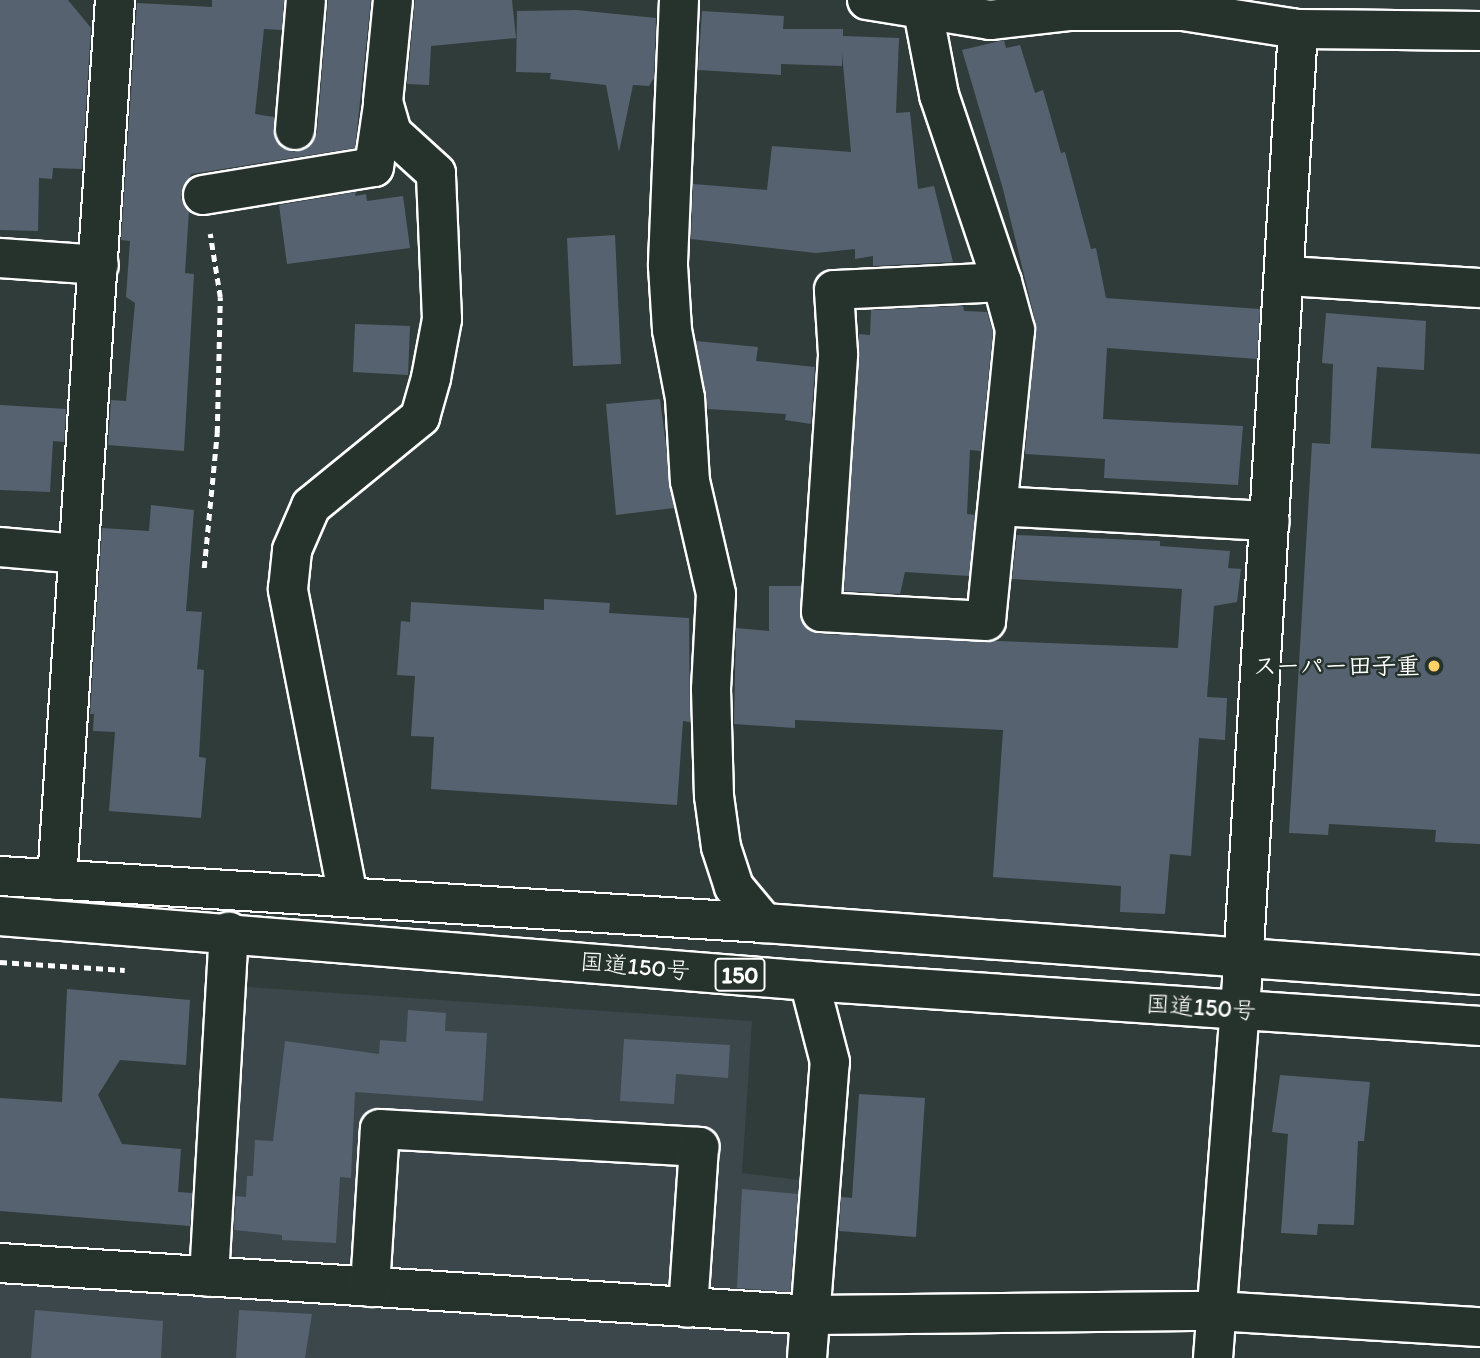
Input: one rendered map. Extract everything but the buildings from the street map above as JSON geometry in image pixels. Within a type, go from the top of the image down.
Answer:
[{"type":"main road","points":[[57,880],[115,0]]},
{"type":"main road","points":[[295,130],[306,0]]},
{"type":"main road","points":[[203,195],[374,167],[393,0]]},
{"type":"main road","points":[[679,0],[668,266],[672,330],[685,398],[690,481],[716,594],[711,689],[713,796],[721,847],[734,887],[764,923]]},
{"type":"main road","points":[[867,0],[990,20],[1070,11],[1183,11],[1297,15],[1480,31]]},
{"type":"main road","points":[[923,11],[939,95],[1002,282],[1015,330],[986,621],[821,612],[838,354],[834,290],[1002,282]]},
{"type":"main road","points":[[1213,1358],[1243,958],[1287,276],[1297,15]]},
{"type":"main road","points":[[348,896],[288,589],[292,550],[311,506],[420,417],[431,378],[442,305],[436,173],[392,133],[383,102]]},
{"type":"main road","points":[[0,258],[99,265]]},
{"type":"main road","points":[[1287,276],[1480,288]]},
{"type":"main road","points":[[998,506],[1270,521]]},
{"type":"main road","points":[[0,547],[78,554]]},
{"type":"main road","name":"国道150号","points":[[0,876],[764,923],[1480,975]]},
{"type":"main road","name":"国道150号","points":[[0,916],[229,932],[809,981],[1480,1026]]},
{"type":"main road","points":[[209,1277],[229,932]]},
{"type":"main road","points":[[807,1358],[830,1062],[809,981]]},
{"type":"main road","points":[[370,1287],[380,1129],[699,1147],[688,1308]]},
{"type":"main road","points":[[0,1263],[812,1315],[1216,1311],[1480,1327]]},
{"type":"path","points":[[203,195],[220,297],[216,433],[204,568]]},
{"type":"shaded area","points":[[247,987],[752,1021],[742,1173],[799,1180],[791,1300],[241,1263],[230,1250]]},
{"type":"shaded area","points":[[0,1284],[791,1332],[790,1358],[0,1358]]},
{"type":"place","name":"スーパー田子重","points":[[1434,666]]}]
